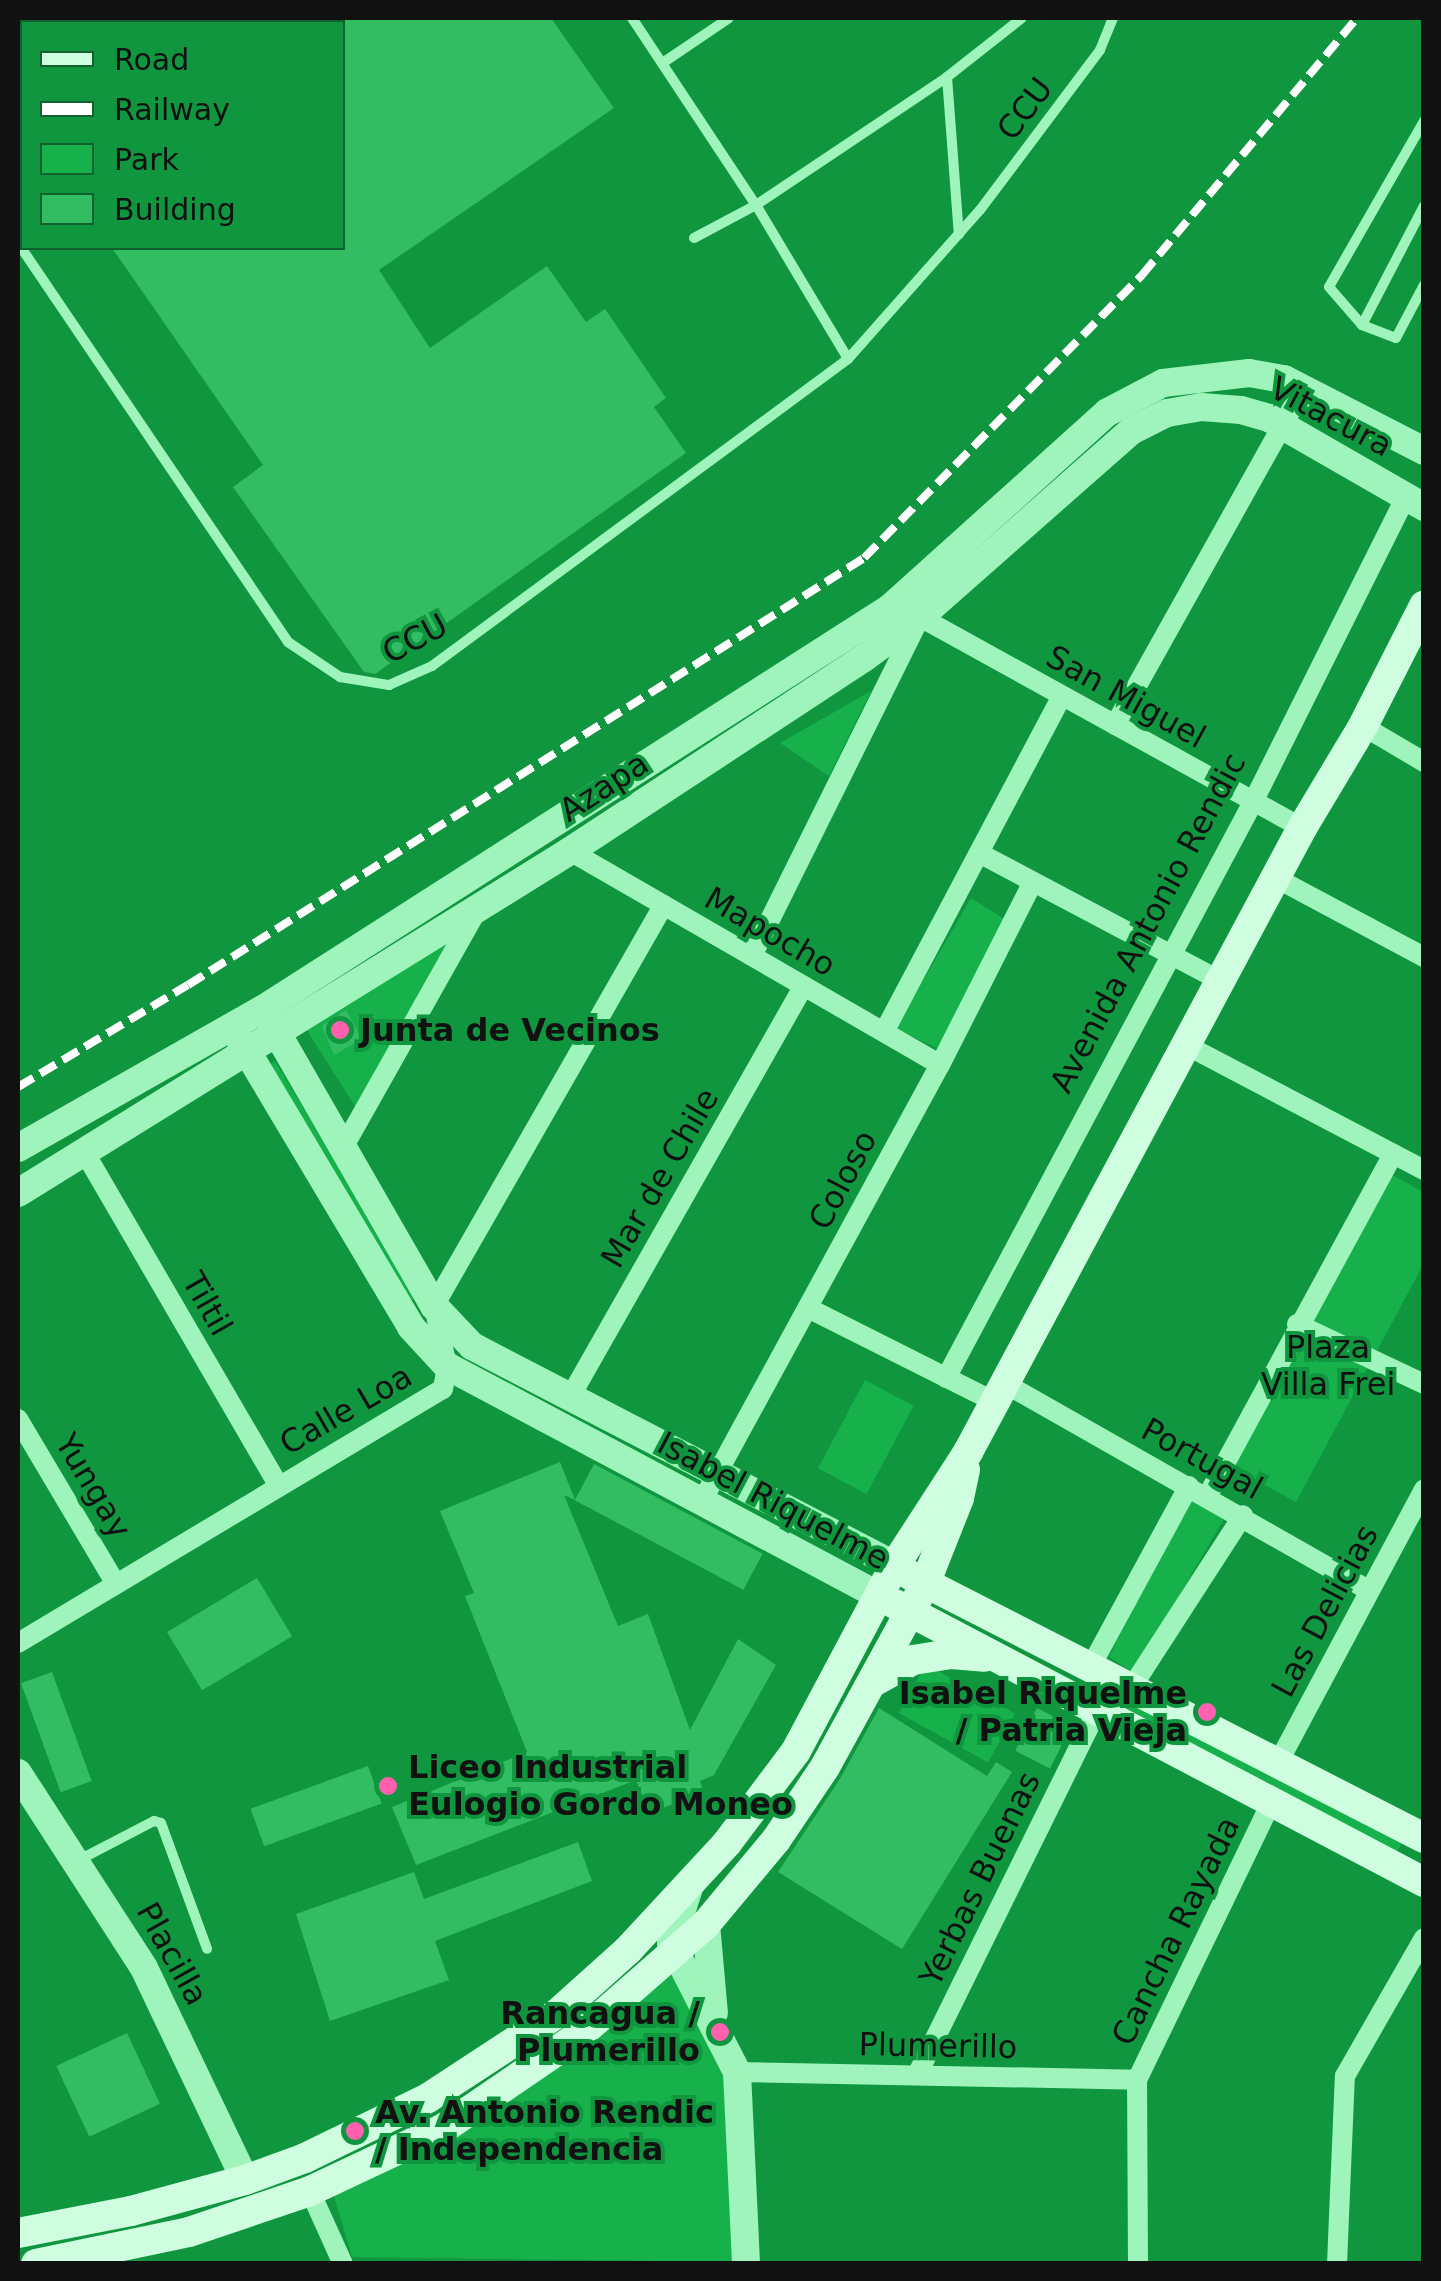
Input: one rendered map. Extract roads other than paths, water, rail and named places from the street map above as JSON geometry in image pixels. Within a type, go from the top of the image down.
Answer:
[{"type":"main road","points":[[18,2233],[131,2212],[245,2180],[305,2158],[428,2098],[558,2013],[628,1950],[727,1843],[796,1751],[895,1565],[968,1452],[1424,606]]},
{"type":"main road","points":[[36,2264],[190,2232],[310,2191],[444,2128],[577,2037],[674,1954],[706,1924],[776,1840],[873,1682],[925,1584],[959,1498],[968,1452]]},
{"type":"main road","name":"Isabel Riquelme","points":[[895,1565],[1130,1690],[1279,1761],[1424,1838]]},
{"type":"main road","name":"Isabel Riquelme","points":[[879,1596],[1270,1805],[1421,1874]]},
{"type":"main road","points":[[873,1682],[912,1660],[952,1654],[993,1658]]},
{"type":"street","name":"Vitacura","points":[[1198,376],[1249,373],[1303,388],[1424,451]]},
{"type":"street","name":"Azapa","points":[[18,1193],[84,1153],[240,1040],[264,1010],[890,608],[1108,412],[1163,382],[1198,376]]},
{"type":"street","points":[[1116,726],[1303,388]]},
{"type":"street","name":"Vitacura","points":[[1201,407],[1241,410],[1284,425],[1415,502]]},
{"type":"street","name":"Azapa","points":[[18,1148],[240,1040],[278,1035],[570,851],[920,618],[1132,431],[1167,413],[1201,407]]},
{"type":"street","name":"Avenida Antonio Rendic","points":[[946,1378],[1415,502]]},
{"type":"street","points":[[752,956],[920,618]]},
{"type":"street","name":"San Miguel","points":[[920,618],[1302,828]]},
{"type":"street","points":[[884,1032],[1062,696]]},
{"type":"street","points":[[1362,726],[1424,762]]},
{"type":"street","name":"Mapocho","points":[[570,851],[940,1065]]},
{"type":"street","points":[[979,853],[1221,981]]},
{"type":"street","points":[[1276,878],[1424,957]]},
{"type":"street","name":"Coloso","points":[[702,1503],[940,1065],[1033,882]]},
{"type":"street","points":[[434,1306],[664,905]]},
{"type":"street","points":[[343,1148],[478,908]]},
{"type":"street","name":"Mar de Chile","points":[[569,1399],[804,986]]},
{"type":"street","name":"Isabel Riquelme","points":[[264,1010],[434,1306],[472,1346],[895,1565]]},
{"type":"street","name":"Isabel Riquelme","points":[[240,1040],[412,1327],[447,1366],[879,1596]]},
{"type":"street","points":[[1186,1045],[1424,1170]]},
{"type":"street","name":"Tiltil","points":[[84,1153],[278,1485]]},
{"type":"street","points":[[1090,1668],[1297,1324],[1394,1154]]},
{"type":"street","name":"Calle Loa","points":[[18,1643],[443,1389],[447,1366],[434,1306]]},
{"type":"street","name":"Portugal","points":[[808,1308],[946,1378],[999,1392],[1198,1490],[1369,1590]]},
{"type":"street","points":[[1297,1324],[1424,1384]]},
{"type":"street","name":"Yungay","points":[[18,1419],[116,1584]]},
{"type":"street","name":"Las Delicias","points":[[1279,1761],[1424,1489]]},
{"type":"street","points":[[1130,1690],[1242,1515]]},
{"type":"street","name":"Yerbas Buenas","points":[[917,2075],[1097,1710]]},
{"type":"street","name":"Placilla","points":[[18,1773],[144,1968],[245,2180]]},
{"type":"street","name":"Cancha Rayada","points":[[1138,2264],[1137,2080],[1270,1805]]},
{"type":"street","points":[[692,1882],[673,1928],[674,1954],[716,2025],[737,2072],[746,2264]]},
{"type":"street","points":[[706,1924],[716,2025]]},
{"type":"street","points":[[1337,2264],[1344,2076],[1424,1938]]},
{"type":"street","name":"Plumerillo","points":[[737,2072],[1137,2080]]},
{"type":"street","points":[[310,2191],[343,2264]]},
{"type":"lane","points":[[632,18],[756,205],[848,359]]},
{"type":"lane","points":[[664,62],[729,18]]},
{"type":"lane","points":[[694,238],[756,205],[947,77],[1022,18]]},
{"type":"lane","name":"CCU","points":[[23,250],[288,642],[340,676],[389,685],[432,666],[848,359],[959,234],[1100,50],[1114,18]]},
{"type":"lane","points":[[947,77],[959,234]]},
{"type":"lane","points":[[1424,121],[1329,287],[1362,325],[1396,338],[1424,286]]},
{"type":"lane","points":[[1362,325],[1424,206]]},
{"type":"lane","points":[[78,1861],[154,1821],[160,1822],[208,1949]]},
{"type":"railway","points":[[18,1087],[188,985],[864,558],[1142,275],[1357,18]]},
{"type":"place","name":"Junta de Vecinos","points":[[340,1030]]},
{"type":"place","name":"Isabel Riquelme / Patria Vieja","points":[[1207,1712]]},
{"type":"place","name":"Liceo Industrial Eulogio Gordo Moneo","points":[[388,1786]]},
{"type":"place","name":"Rancagua / Plumerillo","points":[[720,2032]]},
{"type":"place","name":"Av. Antonio Rendic / Independencia","points":[[355,2131]]},
{"type":"park label","name":"Plaza Villa Frei","points":[[1328,1366]]}]
